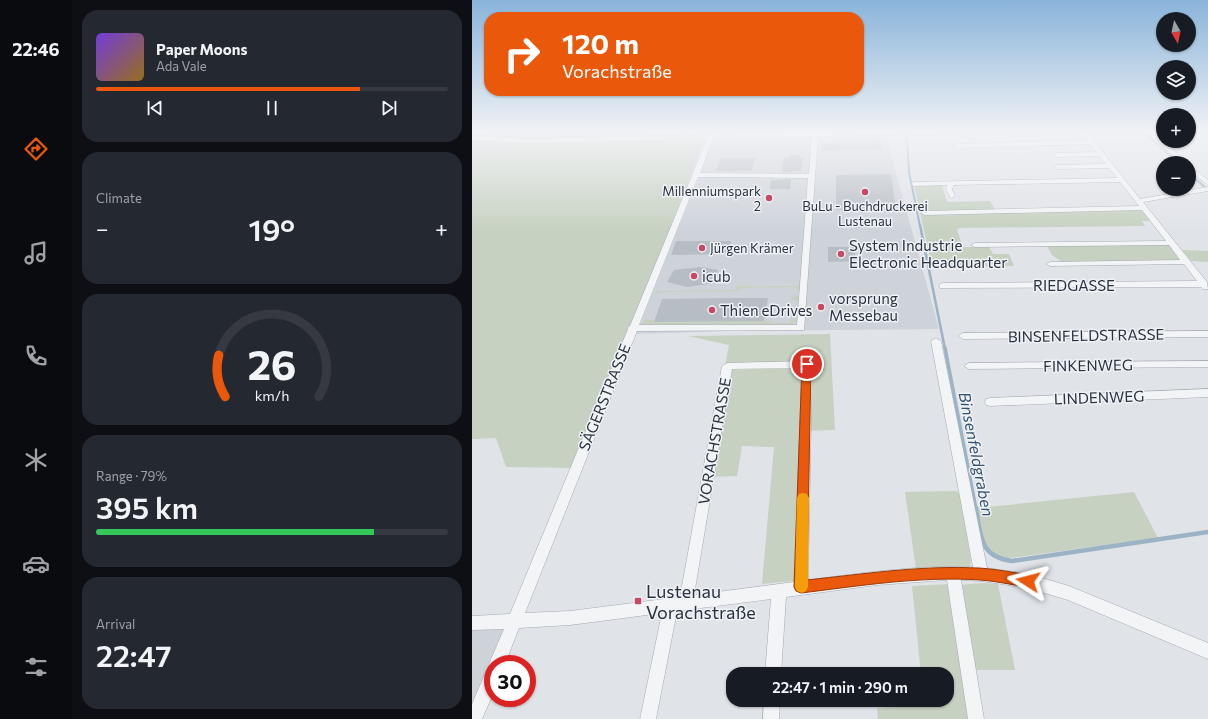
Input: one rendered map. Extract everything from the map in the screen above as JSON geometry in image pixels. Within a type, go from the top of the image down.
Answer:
[{"type":"street","name":"SÄGERSTRASSE","points":[[501,655],[698,166]]},
{"type":"street","points":[[632,328],[801,328],[813,166]]},
{"type":"street","points":[[1057,167],[1111,166],[1206,286]]},
{"type":"street","points":[[1196,173],[1208,183]]},
{"type":"street","points":[[694,175],[812,176]]},
{"type":"street","points":[[914,184],[1122,180]]},
{"type":"street","points":[[952,183],[949,189],[952,196]]},
{"type":"street","points":[[1138,200],[1205,189]]},
{"type":"street","points":[[925,212],[1144,208]]},
{"type":"street","points":[[975,246],[1172,243]]},
{"type":"street","points":[[1050,264],[1187,262]]},
{"type":"street","name":"RIEDGASSE","points":[[943,286],[1206,286]]},
{"type":"street","name":"BINSENFELDSTRASSE","points":[[963,336],[1208,334]]},
{"type":"street","points":[[936,341],[981,574]]},
{"type":"street","name":"VORACHSTRASSE","points":[[648,719],[678,602],[727,366],[807,364],[801,587]]},
{"type":"street","name":"FINKENWEG","points":[[969,366],[1208,364]]},
{"type":"street","name":"LINDENWEG","points":[[990,402],[1208,393]]},
{"type":"street","points":[[472,623],[570,618],[678,602],[877,578],[953,573],[981,574],[1047,585],[1187,641],[1208,651]]},
{"type":"street","points":[[953,573],[976,719]]},
{"type":"street","points":[[774,667],[779,590]]},
{"type":"street","points":[[474,719],[484,695]]},
{"type":"street","points":[[771,719],[772,707]]},
{"type":"shaded area","points":[[699,166],[894,166],[939,329],[732,331],[637,334],[629,332]]},
{"type":"shaded area","points":[[514,621],[497,655],[484,655],[484,692],[475,719],[472,719],[472,623]]},
{"type":"green space","points":[[472,166],[695,166],[629,332],[571,468],[506,467],[496,438],[472,439]]},
{"type":"green space","points":[[914,185],[942,185],[947,202],[990,201],[996,212],[1140,209],[1151,221],[1142,221],[1145,226],[959,228],[957,230],[963,247],[989,247],[993,254],[1009,254],[1014,266],[932,267]]},
{"type":"green space","points":[[1171,245],[1182,260],[1063,263],[1052,255],[1047,246]]},
{"type":"green space","points":[[1182,250],[1208,251],[1208,262],[1191,261]]},
{"type":"green space","points":[[737,286],[803,286],[802,291],[796,290],[796,287],[742,288],[737,291],[663,292],[655,294],[656,291],[736,290]]},
{"type":"green space","points":[[794,296],[801,297],[799,320],[792,324],[643,324],[644,320],[772,321],[772,323],[790,323],[791,319],[797,318],[798,302],[791,299]]},
{"type":"green space","points":[[830,334],[835,430],[803,431],[794,581],[762,584],[774,447],[742,446],[737,476],[704,477],[729,345],[688,336]]},
{"type":"green space","points":[[956,491],[960,494],[971,561],[970,566],[966,568],[916,569],[905,492]]},
{"type":"green space","points":[[1134,492],[1158,538],[1010,558],[996,556],[989,551],[978,508]]},
{"type":"green space","points":[[983,583],[998,584],[1015,670],[974,670],[959,585]]},
{"type":"green space","points":[[950,584],[970,719],[878,719],[877,708],[954,707],[954,667],[920,667],[912,586]]},
{"type":"building","points":[[718,166],[753,166],[751,171],[716,171]]},
{"type":"building","points":[[783,166],[802,166],[801,171],[782,172]]},
{"type":"building","name":"BuLu - Buchdruckerei Lustenau","points":[[891,174],[896,210],[836,210],[836,175]]},
{"type":"building","points":[[791,179],[790,189],[770,189],[771,180]]},
{"type":"building","name":"Jürgen Krämer","points":[[676,241],[731,241],[729,254],[671,255]]},
{"type":"building","name":"System Industrie Electronic Headquarter","points":[[828,247],[854,247],[856,261],[828,262]]},
{"type":"building","name":"icub","points":[[700,267],[718,270],[715,283],[687,287],[667,282],[674,270]]},
{"type":"building","name":"Thien eDrives","points":[[768,298],[764,321],[654,322],[662,299]]},
{"type":"waterway","name":"Binsenfeldgraben","points":[[909,166],[920,226]]},
{"type":"waterway","points":[[1196,179],[1208,190]]},
{"type":"waterway","name":"Binsenfeldgraben","points":[[920,225],[945,349]]},
{"type":"waterway","name":"Binsenfeldgraben","points":[[945,348],[976,509]]},
{"type":"waterway","name":"Binsenfeldgraben","points":[[976,508],[981,536],[987,550],[1001,559],[1012,561],[1208,532]]},
{"type":"slow traffic","points":[[802,587],[803,498]]},
{"type":"place","name":"BuLu - Buchdruckerei Lustenau","points":[[865,192]]},
{"type":"place","name":"Millenniumspark 2","points":[[769,198]]},
{"type":"place","name":"Jürgen Krämer","points":[[702,248]]},
{"type":"place","name":"System Industrie Electronic Headquarter","points":[[841,254]]},
{"type":"place","name":"icub","points":[[694,276]]},
{"type":"place","name":"vorsprung Messebau","points":[[821,307]]},
{"type":"place","name":"Thien eDrives","points":[[712,310]]},
{"type":"place","name":"Lustenau Vorachstraße","points":[[638,601]]},
{"type":"route","points":[[807,364],[801,587],[877,578],[953,573],[981,574],[1028,581]]}]
